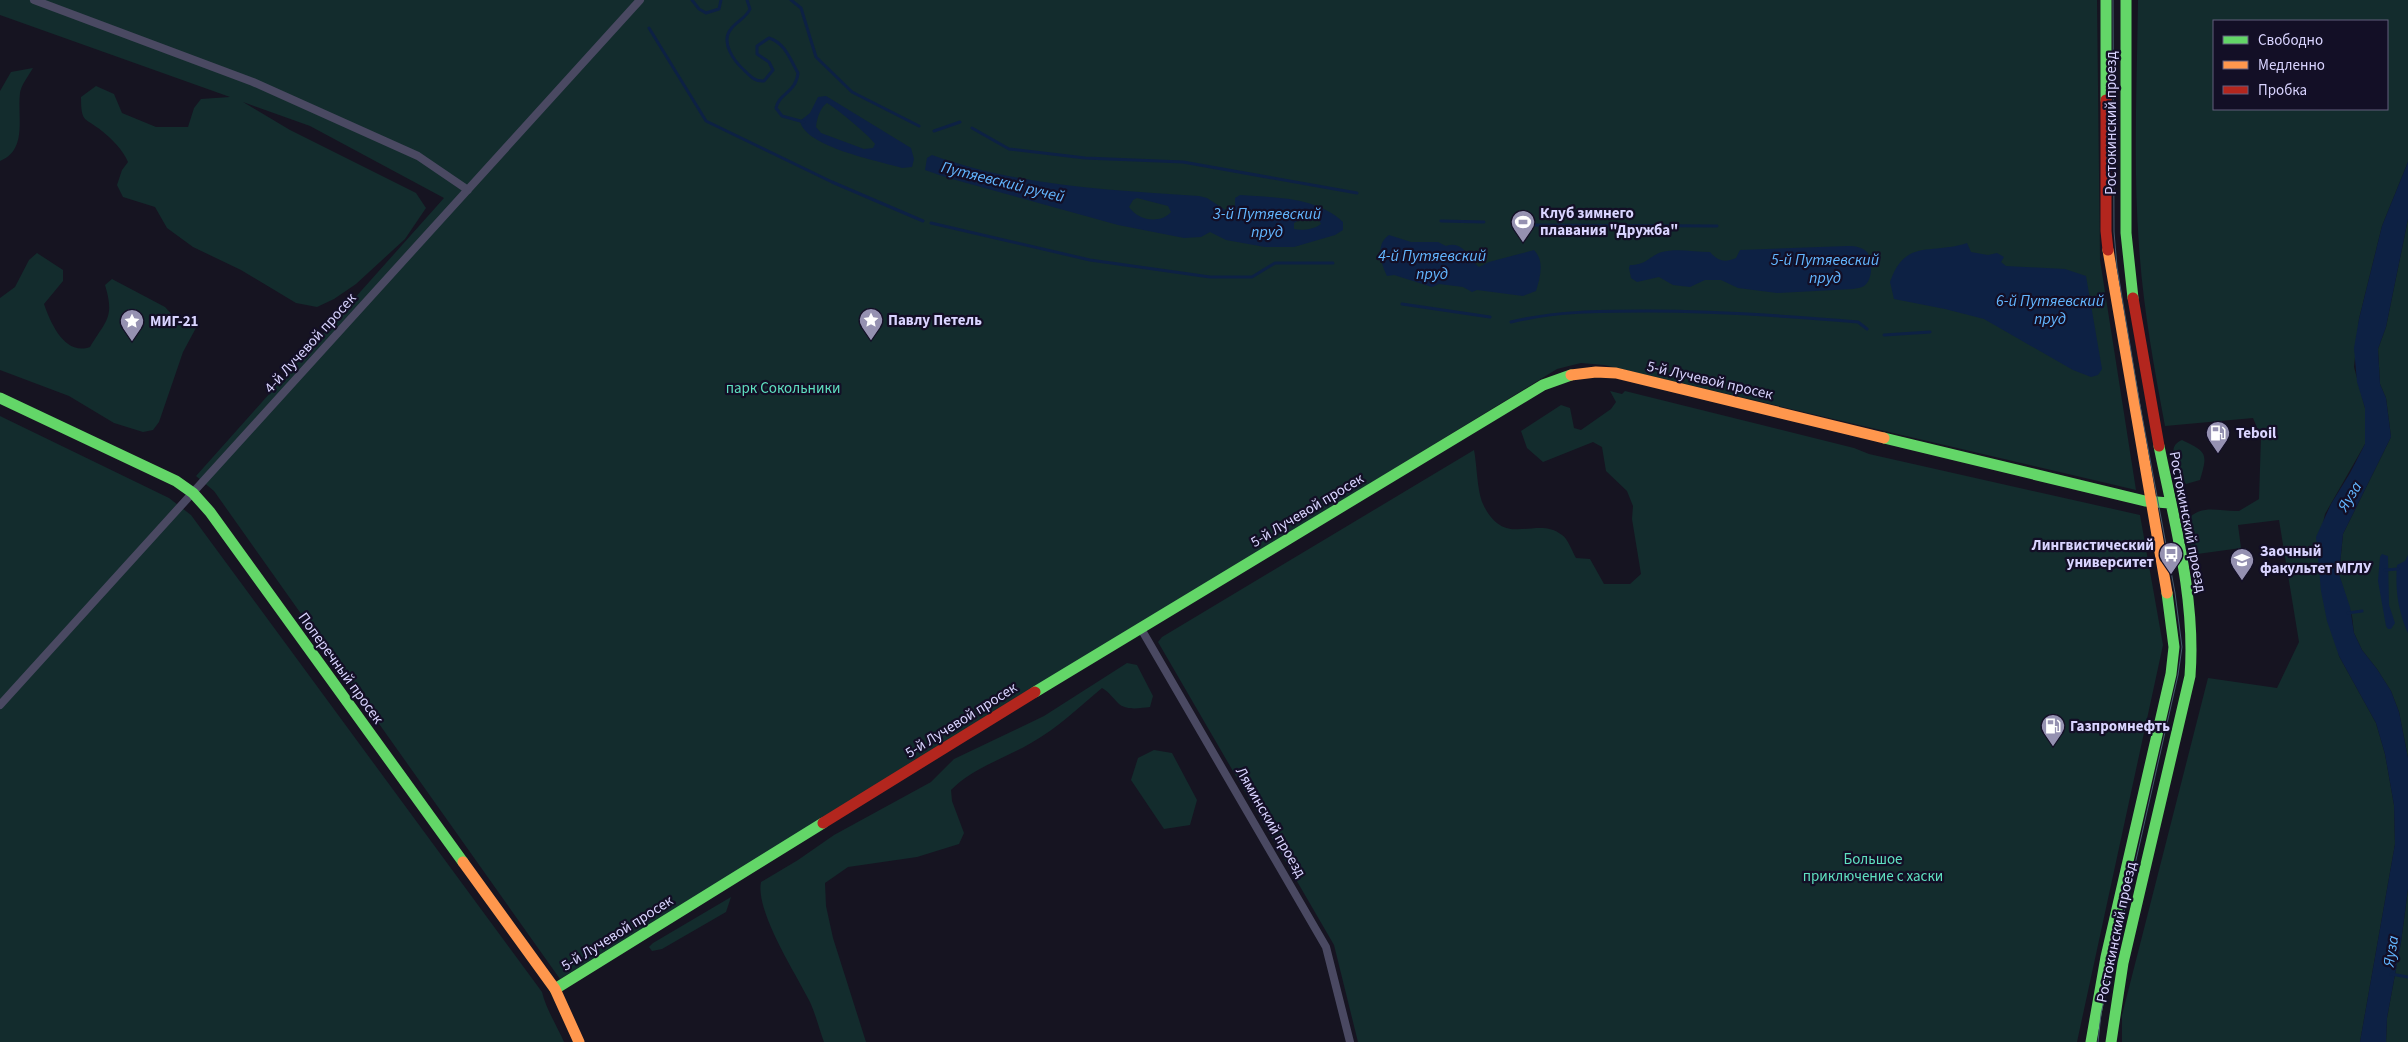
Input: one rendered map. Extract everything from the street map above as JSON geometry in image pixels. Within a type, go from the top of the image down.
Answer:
[{"type":"street","points":[[34,0],[253,82],[418,156],[468,190]]},
{"type":"street","name":"4-й Лучевой просек","points":[[0,705],[640,0]]},
{"type":"street","name":"Ростокинский проезд","points":[[2091,1042],[2106,957],[2173,659],[2173,633],[2169,604],[2110,270],[2107,241],[2106,0]]},
{"type":"street","name":"Ростокинский проезд","points":[[2111,1042],[2123,963],[2192,660],[2193,630],[2169,503],[2129,268],[2126,233],[2126,0]]},
{"type":"street","name":"5-й Лучевой просек","points":[[555,989],[1140,627],[1543,386],[1565,375],[1590,370],[1626,375],[2151,501],[2169,503]]},
{"type":"street","name":"Поперечный просек","points":[[0,398],[176,481],[193,493],[226,534],[555,989],[579,1042]]},
{"type":"street","name":"Ляминский проезд","points":[[1140,627],[1326,947],[1350,1042]]},
{"type":"green space","name":"парк Сокольники","points":[[0,0],[2097,0],[2100,260],[2136,490],[1604,365],[1581,363],[1557,369],[560,979],[214,491],[196,476],[444,198],[310,126],[243,102],[290,130],[416,193],[426,208],[405,239],[356,284],[334,299],[317,307],[296,303],[241,270],[193,247],[167,228],[155,207],[123,197],[117,185],[122,170],[128,162],[113,141],[85,119],[81,106],[81,97],[96,86],[114,94],[122,113],[156,127],[188,127],[194,108],[201,99],[230,97],[0,15]]},
{"type":"green space","points":[[2138,0],[2408,0],[2408,162],[2382,226],[2359,319],[2354,367],[2365,408],[2365,444],[2325,514],[2317,551],[2339,656],[2376,723],[2385,754],[2394,805],[2395,844],[2360,1042],[2122,1042],[2122,1015],[2208,678],[2277,688],[2299,642],[2279,520],[2238,525],[2241,548],[2190,555],[2191,540],[2187,520],[2193,515],[2205,510],[2239,511],[2259,499],[2261,437],[2253,418],[2165,426],[2146,314],[2141,269],[2137,216]]},
{"type":"green space","points":[[33,68],[23,83],[20,93],[18,141],[15,149],[9,156],[0,161],[0,91],[11,72]]},
{"type":"green space","points":[[2408,219],[2408,758],[2399,712],[2391,691],[2362,650],[2354,633],[2352,616],[2339,575],[2343,534],[2391,437],[2386,398],[2380,384],[2378,349],[2386,327]]},
{"type":"green space","points":[[37,253],[63,270],[63,281],[44,304],[55,329],[66,343],[73,347],[81,349],[90,347],[104,324],[109,312],[105,285],[112,279],[165,307],[176,319],[197,326],[183,352],[159,422],[153,430],[143,432],[114,423],[69,396],[0,370],[0,298],[15,287],[29,260]]},
{"type":"green space","name":"Большое приключение с хаски","points":[[1610,391],[1622,394],[1625,391],[1854,448],[1869,454],[2140,515],[2163,645],[2077,1042],[1358,1042],[1334,945],[1158,642],[1162,637],[1474,450],[1481,499],[1492,518],[1501,526],[1511,529],[1542,528],[1552,530],[1564,537],[1576,558],[1590,559],[1604,584],[1630,584],[1641,574],[1632,519],[1633,506],[1627,491],[1606,471],[1602,447],[1593,442],[1543,462],[1527,448],[1521,431],[1561,405],[1570,408],[1574,428],[1581,430],[1611,409],[1616,402]]},
{"type":"green space","points":[[0,416],[169,498],[191,515],[542,992],[564,1042],[0,1042]]},
{"type":"green space","points":[[2182,440],[2201,451],[2204,459],[2200,480],[2186,484],[2174,453],[2174,447]]},
{"type":"green space","points":[[1127,663],[1137,665],[1153,696],[1150,707],[1133,708],[1121,706],[1102,688],[1050,731],[1021,749],[979,769],[951,790],[952,801],[964,833],[959,844],[917,857],[848,867],[825,883],[826,906],[833,938],[866,1042],[824,1042],[810,1002],[770,925],[764,909],[761,882],[798,860],[834,835],[931,782],[954,759],[1044,716]]},
{"type":"green space","points":[[1154,750],[1172,753],[1197,800],[1190,825],[1164,829],[1131,780],[1138,758]]},
{"type":"green space","points":[[2408,889],[2408,1042],[2386,1042],[2387,1018],[2401,942]]},
{"type":"green space","points":[[731,897],[726,912],[662,949],[652,951],[649,947],[653,943]]},
{"type":"water","points":[[826,96],[911,148],[914,159],[912,167],[902,168],[844,152],[815,138],[805,130],[800,121],[810,113],[818,97]],"holes":[[[827,103],[872,140],[875,144],[873,148],[864,149],[821,133],[816,127],[819,114]]]},
{"type":"water","name":"3-й Путяевский пруд","points":[[932,155],[997,174],[1064,185],[1199,196],[1207,198],[1230,213],[1235,211],[1235,198],[1240,195],[1294,200],[1320,207],[1332,213],[1343,222],[1343,230],[1335,235],[1294,247],[1265,247],[1226,240],[1210,232],[1201,237],[1184,238],[1118,225],[945,177],[925,170],[927,158]],"holes":[[[1137,198],[1168,206],[1171,212],[1161,218],[1144,218],[1133,212],[1129,207],[1133,200]],[[1309,214],[1317,216],[1321,224],[1308,229],[1294,229],[1294,223]]]},
{"type":"water","name":"Яуза","points":[[2408,162],[2408,219],[2386,327],[2378,349],[2380,384],[2386,398],[2391,437],[2343,534],[2339,574],[2350,607],[2354,633],[2362,650],[2391,691],[2399,712],[2408,758],[2408,889],[2401,942],[2387,1018],[2386,1042],[2360,1042],[2395,844],[2394,805],[2385,754],[2376,723],[2339,656],[2327,621],[2321,591],[2316,537],[2331,504],[2365,444],[2365,408],[2357,382],[2354,348],[2359,319],[2382,226]]},
{"type":"water","name":"4-й Путяевский пруд","points":[[1389,235],[1411,242],[1438,242],[1446,246],[1457,246],[1465,251],[1479,267],[1489,262],[1534,250],[1541,264],[1536,291],[1523,296],[1477,290],[1472,292],[1463,287],[1439,284],[1432,287],[1394,275],[1387,276],[1380,254],[1382,244]]},
{"type":"water","name":"6-й Путяевский пруд","points":[[1967,243],[1971,252],[1988,255],[1997,253],[2004,257],[2001,262],[2006,266],[2065,269],[2086,276],[2102,369],[2098,375],[2091,377],[2073,370],[1984,319],[1894,299],[1890,282],[1896,268],[1903,259],[1911,253]]},
{"type":"water","name":"5-й Путяевский пруд","points":[[1848,246],[1861,248],[1867,252],[1871,265],[1867,283],[1864,286],[1853,289],[1777,293],[1738,288],[1721,280],[1705,280],[1690,287],[1673,285],[1659,277],[1637,282],[1631,278],[1629,268],[1630,265],[1640,264],[1667,251],[1710,252],[1725,261],[1736,258],[1740,250]]},
{"type":"water","points":[[2382,554],[2388,556],[2389,605],[2395,623],[2391,629],[2388,629],[2386,626],[2378,581],[2380,557]]},
{"type":"water","points":[[2408,555],[2408,633],[2398,600],[2396,583],[2397,565],[2405,561]]},
{"type":"waterway","name":"Путяевский ручей","points":[[692,0],[699,9],[706,13],[719,9],[721,0]]},
{"type":"waterway","name":"Путяевский ручей","points":[[747,0],[750,9],[733,26],[728,34],[727,40],[730,51],[736,62],[755,80],[764,81],[773,70],[769,62],[757,54],[757,46],[769,38],[775,40],[786,52],[798,73],[794,85],[780,99],[776,108],[782,116],[804,122]]},
{"type":"waterway","points":[[791,0],[801,8],[816,57],[852,92],[919,126]]},
{"type":"waterway","points":[[649,28],[706,121],[832,182],[923,221]]},
{"type":"waterway","points":[[934,131],[960,122]]},
{"type":"waterway","points":[[972,128],[1009,149],[1085,158],[1183,162],[1357,193]]},
{"type":"waterway","points":[[1441,221],[1484,222]]},
{"type":"waterway","points":[[931,223],[1090,260],[1210,277],[1252,277],[1275,263],[1333,263]]},
{"type":"waterway","points":[[1517,225],[1717,226]]},
{"type":"waterway","points":[[1402,304],[1490,317]]},
{"type":"waterway","points":[[1511,322],[1579,312],[1674,311],[1753,314],[1858,322],[1867,329]]},
{"type":"waterway","points":[[1884,335],[1930,332]]},
{"type":"waterway","points":[[2385,570],[2398,569]]},
{"type":"waterway","points":[[2348,613],[2362,611]]},
{"type":"waterway","name":"Яуза","points":[[2391,974],[2408,977]]},
{"type":"tram line","points":[[2098,1042],[2101,1014],[2178,675],[2182,647],[2175,593],[2140,405],[2117,267],[2114,232],[2113,0]]},
{"type":"traffic: fast","points":[[2106,0],[2106,100]]},
{"type":"traffic: fast","points":[[2126,0],[2126,233],[2133,298]]},
{"type":"traffic: fast","points":[[1035,692],[1543,385],[1571,375]]},
{"type":"traffic: fast","points":[[0,398],[176,481],[193,493],[210,512],[463,862]]},
{"type":"traffic: fast","points":[[1884,438],[2145,501],[2169,503]]},
{"type":"traffic: fast","points":[[2111,1042],[2123,963],[2190,676],[2191,647],[2187,589],[2159,446]]},
{"type":"traffic: fast","points":[[2091,1042],[2106,957],[2171,674],[2174,647],[2167,593]]},
{"type":"traffic: fast","points":[[555,989],[823,823]]},
{"type":"traffic: slow","points":[[2108,250],[2167,593]]},
{"type":"traffic: slow","points":[[1571,375],[1596,372],[1616,373],[1884,438]]},
{"type":"traffic: slow","points":[[463,862],[555,989],[579,1042]]},
{"type":"traffic: jam","points":[[2106,100],[2106,231],[2108,250]]},
{"type":"traffic: jam","points":[[2133,298],[2159,446]]},
{"type":"traffic: jam","points":[[823,823],[1035,692]]},
{"type":"place","name":"Клуб зимнего плавания \"Дружба\"","points":[[1523,243]]},
{"type":"place","name":"Павлу Петель","points":[[871,341]]},
{"type":"place","name":"МИГ-21","points":[[132,342]]},
{"type":"place","name":"Teboil","points":[[2218,454]]},
{"type":"place","name":"Лингвистический университет","points":[[2171,575]]},
{"type":"place","name":"Заочный факультет МГЛУ","points":[[2242,581]]},
{"type":"place","name":"Газпромнефть","points":[[2053,747]]}]
